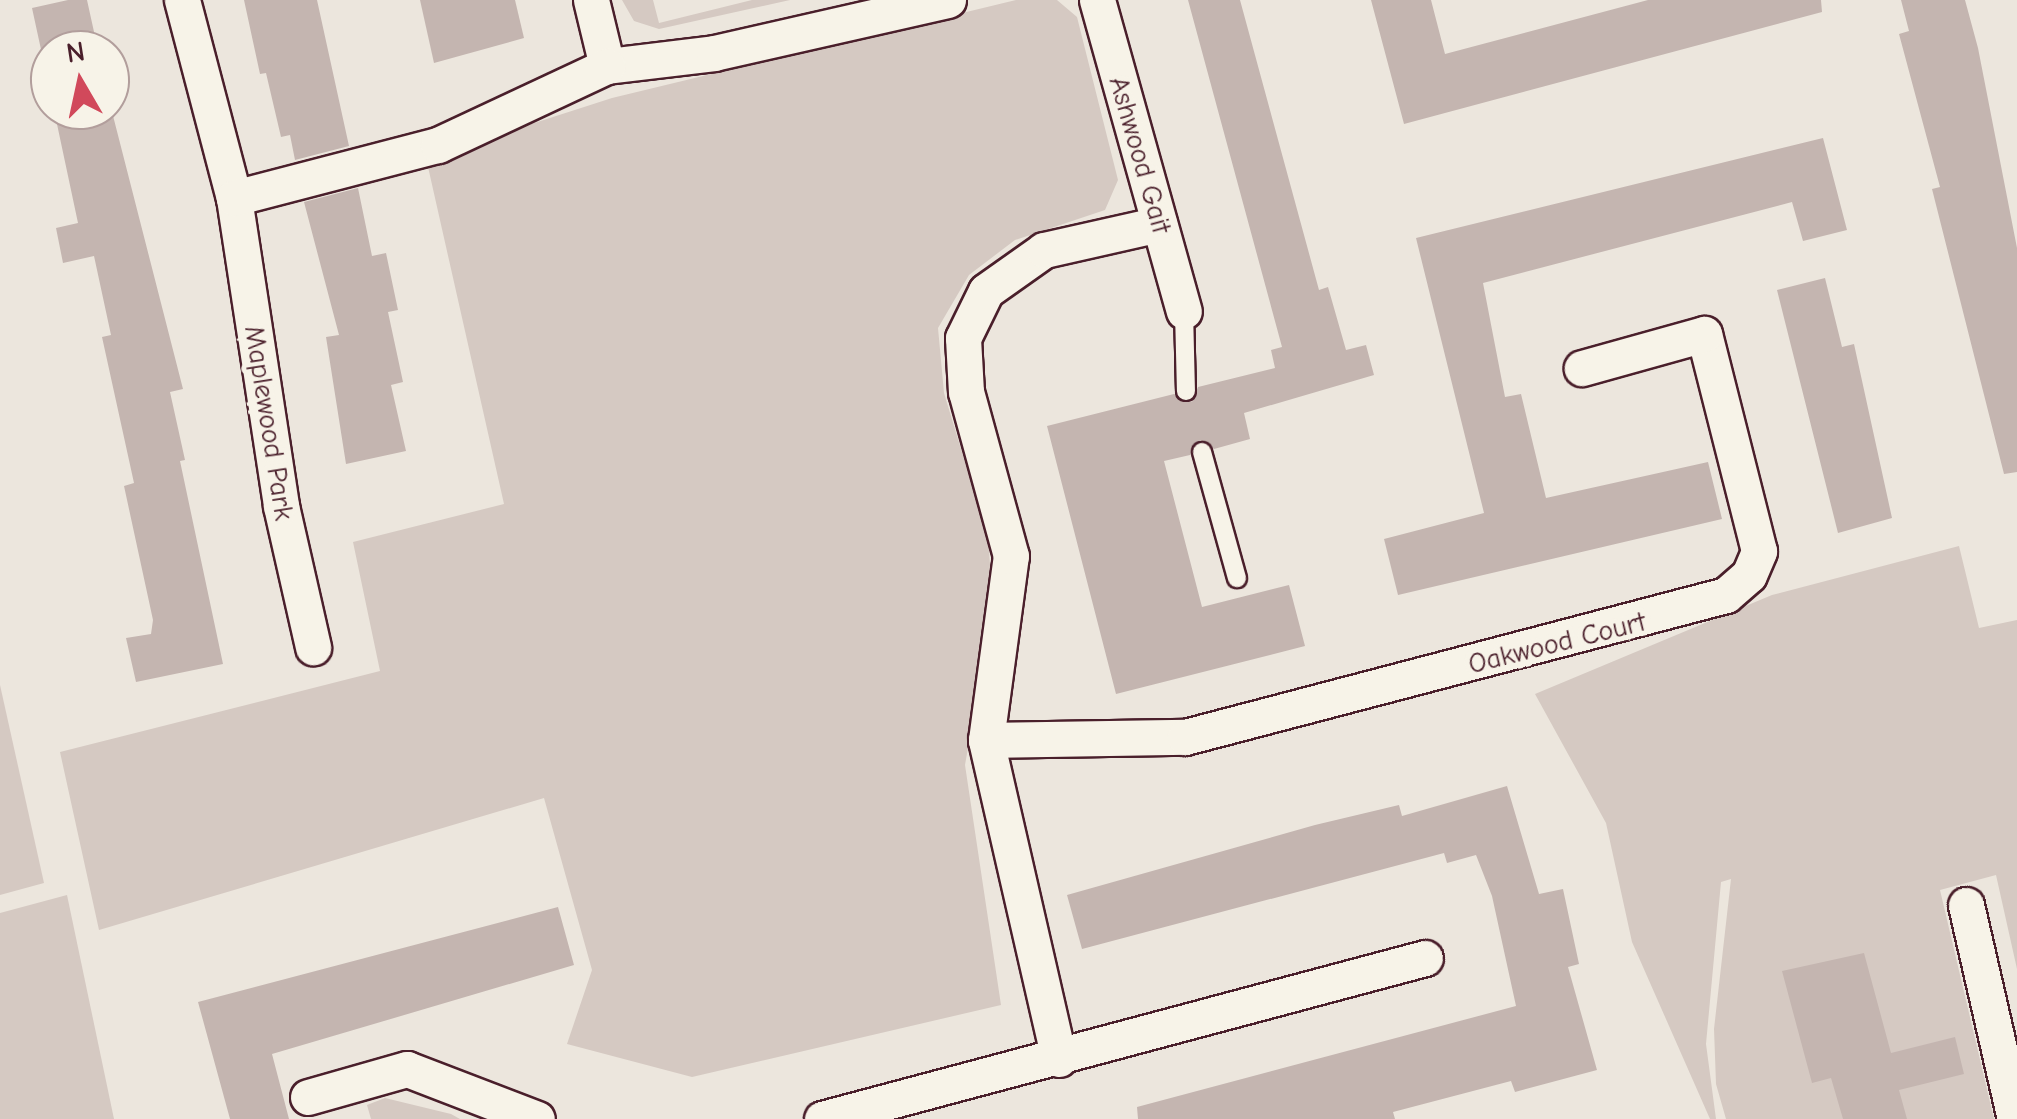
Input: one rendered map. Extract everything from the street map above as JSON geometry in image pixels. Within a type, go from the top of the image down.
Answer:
[{"type":"street","name":"Maplewood Park","points":[[182,0],[234,198],[281,506],[313,646]]},
{"type":"street","points":[[591,0],[608,66]]},
{"type":"street","points":[[234,198],[438,145],[608,66],[714,53],[948,0]]},
{"type":"street","name":"Ashwood Gait","points":[[1097,0],[1184,311]]},
{"type":"street","points":[[1059,1059],[986,740],[1011,556],[966,392],[963,338],[986,292],[1044,250],[1160,224]]},
{"type":"street","name":"Oakwood Court","points":[[986,740],[1184,737],[1726,595],[1749,575],[1759,552],[1704,334],[1582,368]]},
{"type":"street","points":[[1966,905],[2015,1119]]},
{"type":"street","points":[[822,1119],[1059,1059],[1425,958]]},
{"type":"street","points":[[308,1098],[407,1069],[537,1119]]},
{"type":"lane","points":[[1184,311],[1186,390]]},
{"type":"lane","points":[[1202,452],[1237,578]]},
{"type":"shaded area","points":[[622,0],[653,0],[659,23],[752,0],[790,0],[659,29],[634,21]]},
{"type":"shaded area","points":[[1016,0],[1057,0],[1077,17],[1118,180],[1105,210],[1015,240],[969,275],[938,328],[944,393],[988,538],[993,604],[965,765],[1001,1005],[692,1077],[567,1044],[592,970],[544,798],[99,930],[60,752],[380,671],[353,542],[504,504],[426,158],[612,98]]},
{"type":"shaded area","points":[[1959,546],[1979,628],[2017,620],[2017,969],[1996,875],[1940,890],[1994,1119],[1726,1119],[1716,1084],[1714,1029],[1731,879],[1721,882],[1706,1044],[1716,1119],[1710,1119],[1632,942],[1606,823],[1535,694],[1772,595]]},
{"type":"shaded area","points":[[0,685],[44,883],[0,895]]},
{"type":"shaded area","points":[[67,895],[114,1119],[0,1119],[0,913]]},
{"type":"shaded area","points":[[385,1098],[460,1119],[371,1119],[367,1105]]},
{"type":"building","points":[[87,0],[94,30],[37,30],[32,8]]},
{"type":"building","points":[[244,0],[317,0],[349,146],[295,160],[290,135],[281,137],[266,73],[260,74]]},
{"type":"building","points":[[420,0],[515,0],[524,38],[434,63]]},
{"type":"building","points":[[1188,0],[1240,0],[1319,290],[1328,287],[1346,350],[1366,345],[1374,375],[1244,413],[1250,439],[1214,449],[1200,440],[1190,455],[1164,461],[1202,607],[1289,585],[1305,646],[1116,694],[1047,426],[1174,394],[1192,402],[1198,387],[1275,368],[1271,350],[1282,347]]},
{"type":"building","points":[[1371,0],[1431,0],[1445,54],[1648,0],[1821,0],[1822,12],[1404,124]]},
{"type":"building","points":[[1901,0],[1965,0],[1978,48],[2017,248],[2017,472],[2004,474],[1932,189],[1940,187],[1899,34],[1909,31]]},
{"type":"building","points":[[58,130],[117,130],[183,389],[170,392],[185,460],[180,461],[223,664],[136,682],[126,638],[151,634],[153,620],[124,486],[134,483],[102,337],[111,335],[94,256],[63,263],[56,228],[78,223]]},
{"type":"building","points":[[1823,138],[1847,230],[1803,241],[1792,202],[1483,283],[1505,397],[1521,394],[1546,498],[1708,462],[1722,519],[1398,595],[1384,539],[1484,513],[1416,238]]},
{"type":"building","points":[[358,188],[372,256],[386,253],[398,310],[388,312],[403,382],[391,385],[406,451],[346,464],[326,337],[339,335],[304,202]]},
{"type":"building","points":[[1825,278],[1842,347],[1854,344],[1892,518],[1838,533],[1777,290]]},
{"type":"building","points":[[1507,786],[1539,894],[1563,889],[1579,964],[1568,967],[1597,1070],[1515,1092],[1511,1081],[1393,1112],[1395,1119],[1138,1119],[1137,1107],[1516,1006],[1492,896],[1476,855],[1447,863],[1444,853],[1082,949],[1067,895],[1315,825],[1399,805],[1402,816]]},
{"type":"building","points":[[558,907],[574,965],[272,1054],[289,1119],[230,1119],[198,1002]]},
{"type":"building","points":[[1864,953],[1891,1053],[1955,1037],[1964,1074],[1899,1090],[1907,1119],[1843,1119],[1831,1078],[1812,1083],[1782,971]]}]
